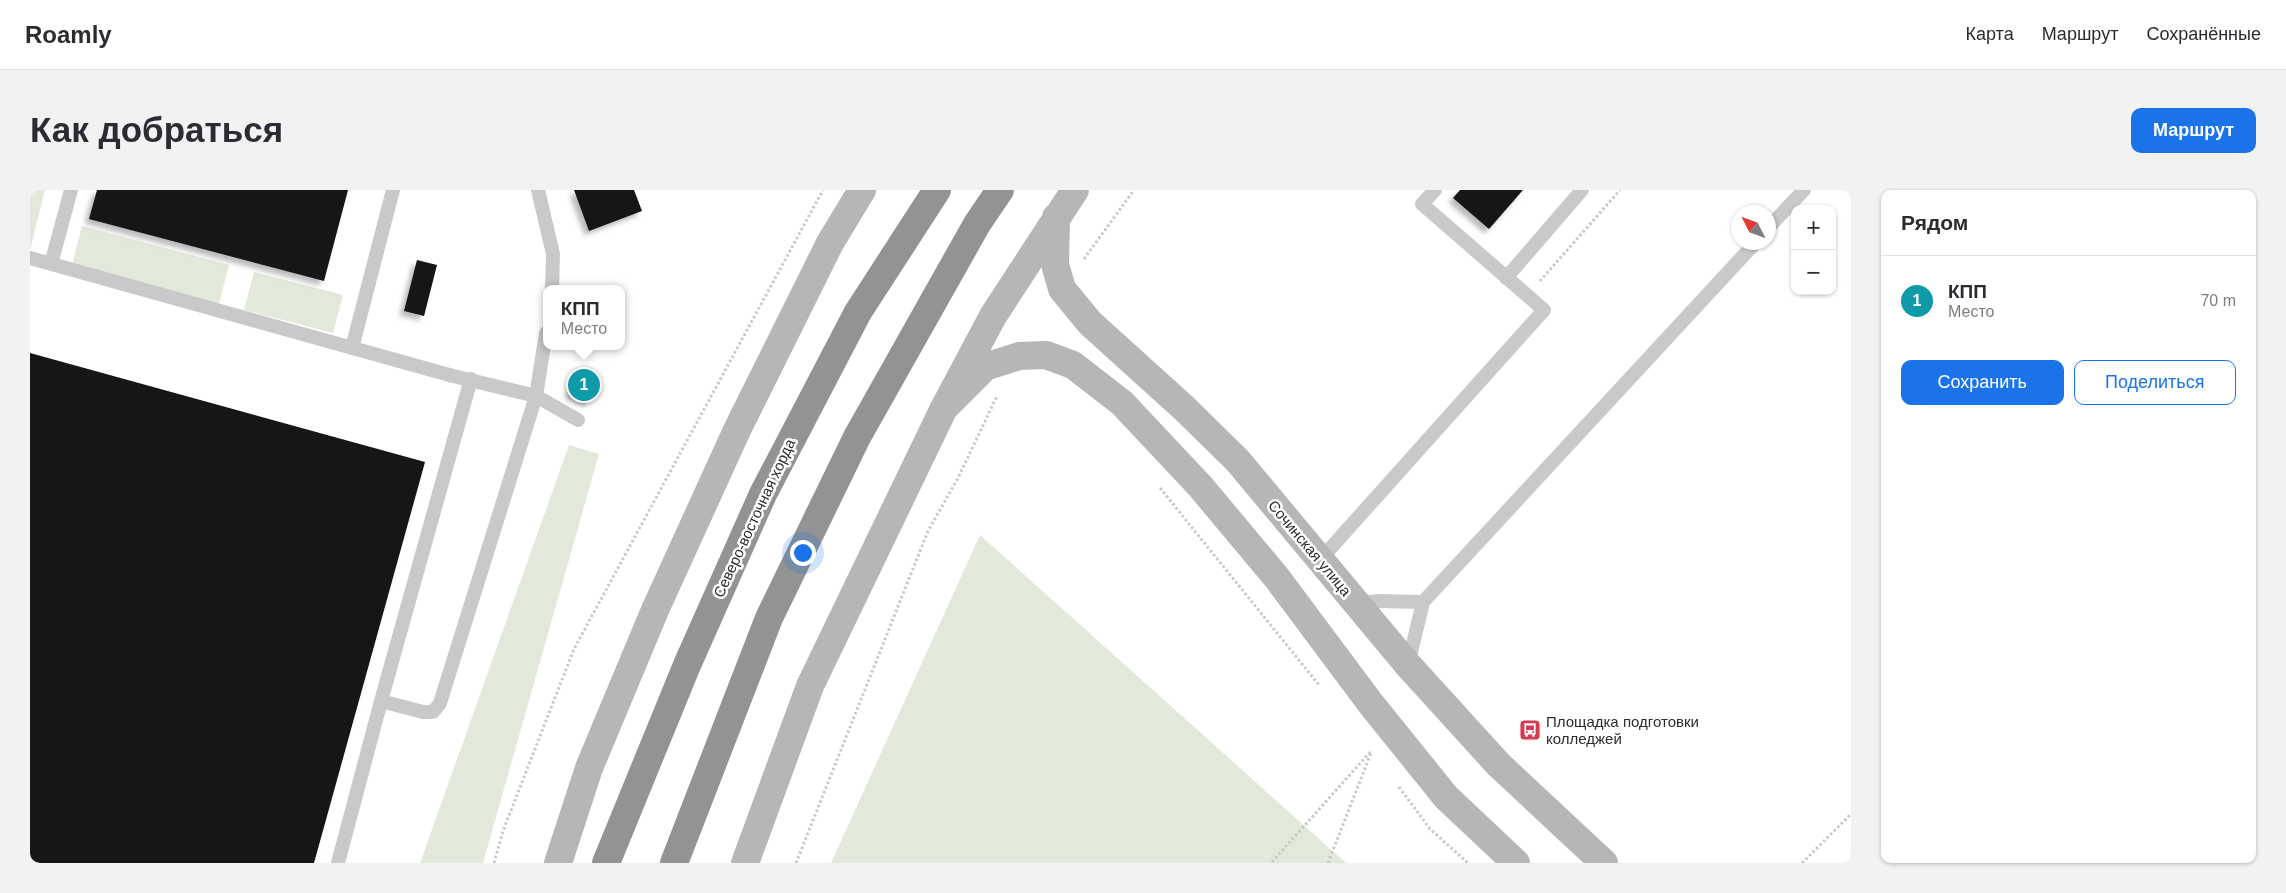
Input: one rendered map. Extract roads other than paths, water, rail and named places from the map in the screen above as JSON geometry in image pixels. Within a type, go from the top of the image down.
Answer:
[{"type":"highway","name":"Северо-восточная хорда","points":[[606,863],[687,665],[763,494],[858,312],[937,190]]},
{"type":"highway","points":[[674,863],[769,618],[857,438],[977,224],[1000,190]]},
{"type":"street","points":[[558,863],[589,768],[655,610],[746,412],[830,243],[862,190]]},
{"type":"street","points":[[745,863],[810,686],[944,408],[993,316],[1075,190]]},
{"type":"street","name":"Сочинская улица","points":[[1056,217],[1055,264],[1062,289],[1090,323],[1184,408],[1238,461],[1408,665],[1498,764],[1604,863]]},
{"type":"street","points":[[944,408],[985,367],[1019,356],[1046,355],[1074,365],[1115,398],[1200,486],[1277,578],[1371,704],[1446,797],[1516,863]]},
{"type":"lane","points":[[51,264],[71,190]]},
{"type":"lane","points":[[352,348],[393,190]]},
{"type":"lane","points":[[538,190],[553,254],[552,285]]},
{"type":"lane","points":[[1320,560],[1544,310],[1422,204],[1435,190]]},
{"type":"lane","points":[[1506,278],[1582,190]]},
{"type":"lane","points":[[1776,220],[1804,190]]},
{"type":"lane","points":[[1408,665],[1423,602],[1749,250]]},
{"type":"lane","points":[[30,258],[452,376],[536,396],[578,420]]},
{"type":"lane","points":[[381,701],[424,712],[433,712],[440,703],[536,396],[543,350]]},
{"type":"lane","points":[[338,863],[471,379]]},
{"type":"lane","points":[[1356,604],[1378,601],[1423,602]]},
{"type":"place","name":"КПП","points":[[584,385]]},
{"type":"place","name":"Площадка подготовки колледжей","points":[[1530,730]]}]
